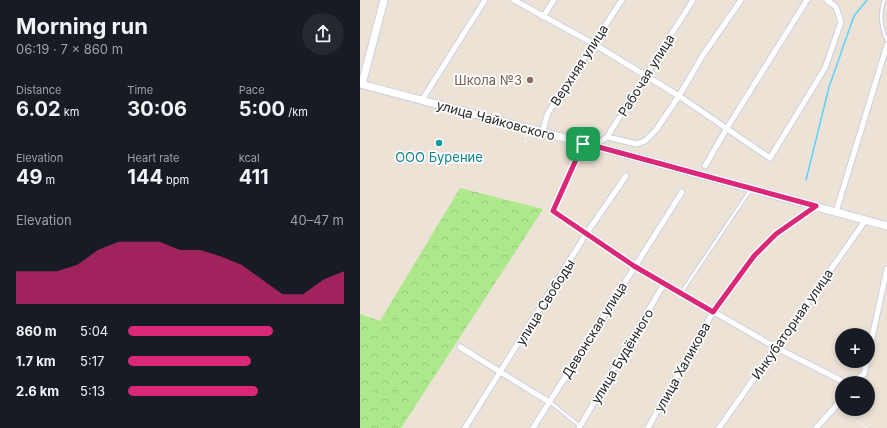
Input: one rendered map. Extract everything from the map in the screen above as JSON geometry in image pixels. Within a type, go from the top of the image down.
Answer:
[{"type":"main road","points":[[361,84],[384,0]]},
{"type":"main road","name":"улица Чайковского","points":[[361,84],[887,226]]},
{"type":"street","points":[[422,100],[485,0]]},
{"type":"street","points":[[514,0],[594,44],[678,96],[770,158],[826,68],[841,22],[836,7],[827,0]]},
{"type":"street","points":[[543,16],[554,0]]},
{"type":"street","name":"Верхняя улица","points":[[542,133],[548,114],[622,0]]},
{"type":"street","name":"Рабочая улица","points":[[595,146],[607,137],[693,0]]},
{"type":"street","points":[[607,137],[637,144],[645,141],[656,130],[703,55],[741,0]]},
{"type":"street","points":[[705,166],[807,0]]},
{"type":"street","points":[[836,212],[887,45]]},
{"type":"street","points":[[583,144],[553,211],[634,266],[664,284],[776,347],[835,377]]},
{"type":"street","name":"улица Свободы","points":[[465,428],[586,234],[626,176]]},
{"type":"street","name":"Девонская улица","points":[[533,428],[682,192]]},
{"type":"street","name":"улица Халикова","points":[[648,428],[713,312],[754,256],[776,234],[816,206]]},
{"type":"street","name":"Инкубаторная улица","points":[[719,428],[865,221]]},
{"type":"street","points":[[874,328],[887,269]]},
{"type":"street","name":"улица Будённого","points":[[579,427],[664,284]]},
{"type":"street","points":[[460,347],[549,402]]},
{"type":"street","points":[[816,428],[835,407]]},
{"type":"lane","points":[[884,0],[880,11],[882,27],[887,41]]},
{"type":"lane","points":[[680,293],[751,189]]},
{"type":"lane","points":[[549,402],[579,427]]},
{"type":"path","points":[[525,142],[530,122]]},
{"type":"path","points":[[850,416],[867,428]]},
{"type":"green space","points":[[460,188],[543,209],[401,428],[360,428],[360,314],[380,321]]},
{"type":"waterway","points":[[806,180],[829,87],[854,16],[867,0]]},
{"type":"place","name":"Школа №3","points":[[530,80]]},
{"type":"place","name":"ООО Бурение","points":[[439,143]]},
{"type":"route","points":[[583,144],[816,206],[776,234],[754,256],[713,312],[634,266],[553,211],[583,144]]}]
